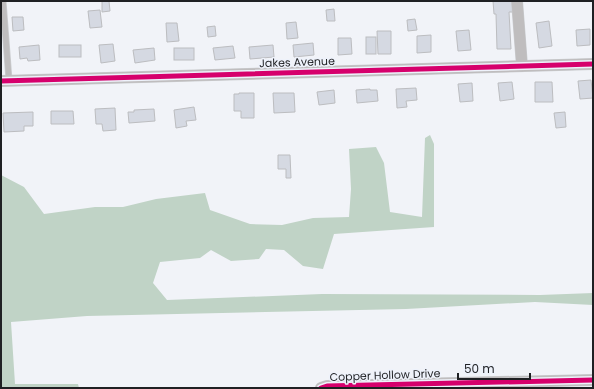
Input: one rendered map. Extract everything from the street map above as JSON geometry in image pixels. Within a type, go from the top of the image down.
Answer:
[{"type":"street","points":[[517,1],[522,66]]},
{"type":"street","name":"Jakes Avenue","points":[[5,80],[593,64]]},
{"type":"street","name":"Copper Hollow Drive","points":[[321,388],[327,386],[593,380]]},
{"type":"lane","points":[[3,1],[5,80]]},
{"type":"green space","points":[[430,135],[434,144],[434,227],[334,234],[323,269],[303,266],[284,250],[266,249],[259,259],[231,261],[211,250],[200,258],[160,262],[153,283],[167,300],[322,294],[540,295],[593,293],[593,305],[535,302],[406,309],[87,316],[11,322],[15,384],[78,384],[79,388],[1,388],[1,175],[24,187],[44,214],[95,207],[123,207],[156,199],[205,193],[210,210],[250,224],[282,225],[313,218],[349,217],[351,189],[349,149],[376,147],[384,163],[390,212],[422,217],[425,138]]},
{"type":"building","points":[[102,1],[109,1],[110,11],[102,12]]},
{"type":"building","points":[[493,1],[512,1],[513,12],[509,12],[511,49],[497,49],[496,14],[494,14]]},
{"type":"building","points":[[334,9],[335,21],[327,21],[326,10]]},
{"type":"building","points":[[100,10],[102,27],[90,28],[88,11]]},
{"type":"building","points":[[12,17],[23,17],[24,30],[13,31]]},
{"type":"building","points":[[415,19],[417,30],[408,31],[407,20]]},
{"type":"building","points":[[549,21],[552,46],[539,48],[536,23]]},
{"type":"building","points":[[296,22],[298,38],[287,39],[286,23]]},
{"type":"building","points":[[166,23],[177,23],[179,41],[167,42]]},
{"type":"building","points":[[215,26],[216,36],[208,37],[207,27]]},
{"type":"building","points":[[590,29],[590,45],[577,46],[576,30]]},
{"type":"building","points":[[469,30],[471,50],[458,51],[456,31]]},
{"type":"building","points":[[377,31],[391,31],[391,54],[378,54]]},
{"type":"building","points":[[431,35],[431,52],[417,53],[417,36]]},
{"type":"building","points":[[366,37],[376,37],[376,54],[366,54]]},
{"type":"building","points":[[338,38],[351,38],[352,54],[338,55]]},
{"type":"building","points":[[313,43],[314,55],[294,57],[293,45]]},
{"type":"building","points":[[113,44],[115,61],[101,63],[99,45]]},
{"type":"building","points":[[39,45],[40,60],[28,61],[27,58],[20,59],[19,47]]},
{"type":"building","points":[[59,45],[81,45],[81,57],[59,57]]},
{"type":"building","points":[[273,45],[274,57],[250,59],[249,47]]},
{"type":"building","points":[[233,46],[235,58],[215,60],[213,48]]},
{"type":"building","points":[[154,48],[155,60],[135,63],[133,50]]},
{"type":"building","points":[[174,48],[194,48],[194,60],[174,60]]},
{"type":"building","points":[[591,80],[593,98],[580,99],[578,81]]},
{"type":"building","points":[[512,82],[514,99],[500,101],[498,83]]},
{"type":"building","points":[[535,82],[552,82],[553,102],[535,102]]},
{"type":"building","points":[[472,83],[473,101],[460,102],[458,84]]},
{"type":"building","points":[[416,88],[417,100],[406,101],[407,107],[397,108],[396,89]]},
{"type":"building","points":[[334,90],[335,103],[319,105],[317,92]]},
{"type":"building","points":[[356,90],[377,90],[378,101],[357,103]]},
{"type":"building","points":[[254,93],[254,118],[241,118],[241,111],[234,111],[234,94]]},
{"type":"building","points":[[273,93],[294,93],[295,112],[274,113]]},
{"type":"building","points":[[194,107],[196,120],[186,121],[187,126],[176,128],[174,110]]},
{"type":"building","points":[[115,108],[116,130],[103,131],[102,124],[96,124],[95,109]]},
{"type":"building","points":[[154,109],[155,121],[129,123],[128,112],[134,112],[134,110]]},
{"type":"building","points":[[51,111],[73,111],[74,124],[51,124]]},
{"type":"building","points":[[33,112],[33,126],[24,126],[24,131],[4,132],[3,113]]},
{"type":"building","points":[[565,112],[566,127],[556,128],[554,113]]},
{"type":"building","points":[[278,155],[290,155],[291,178],[286,178],[286,169],[278,169]]},
{"type":"cycle path","points":[[1,81],[593,64]]},
{"type":"cycle path","points":[[321,388],[327,386],[593,380]]}]
